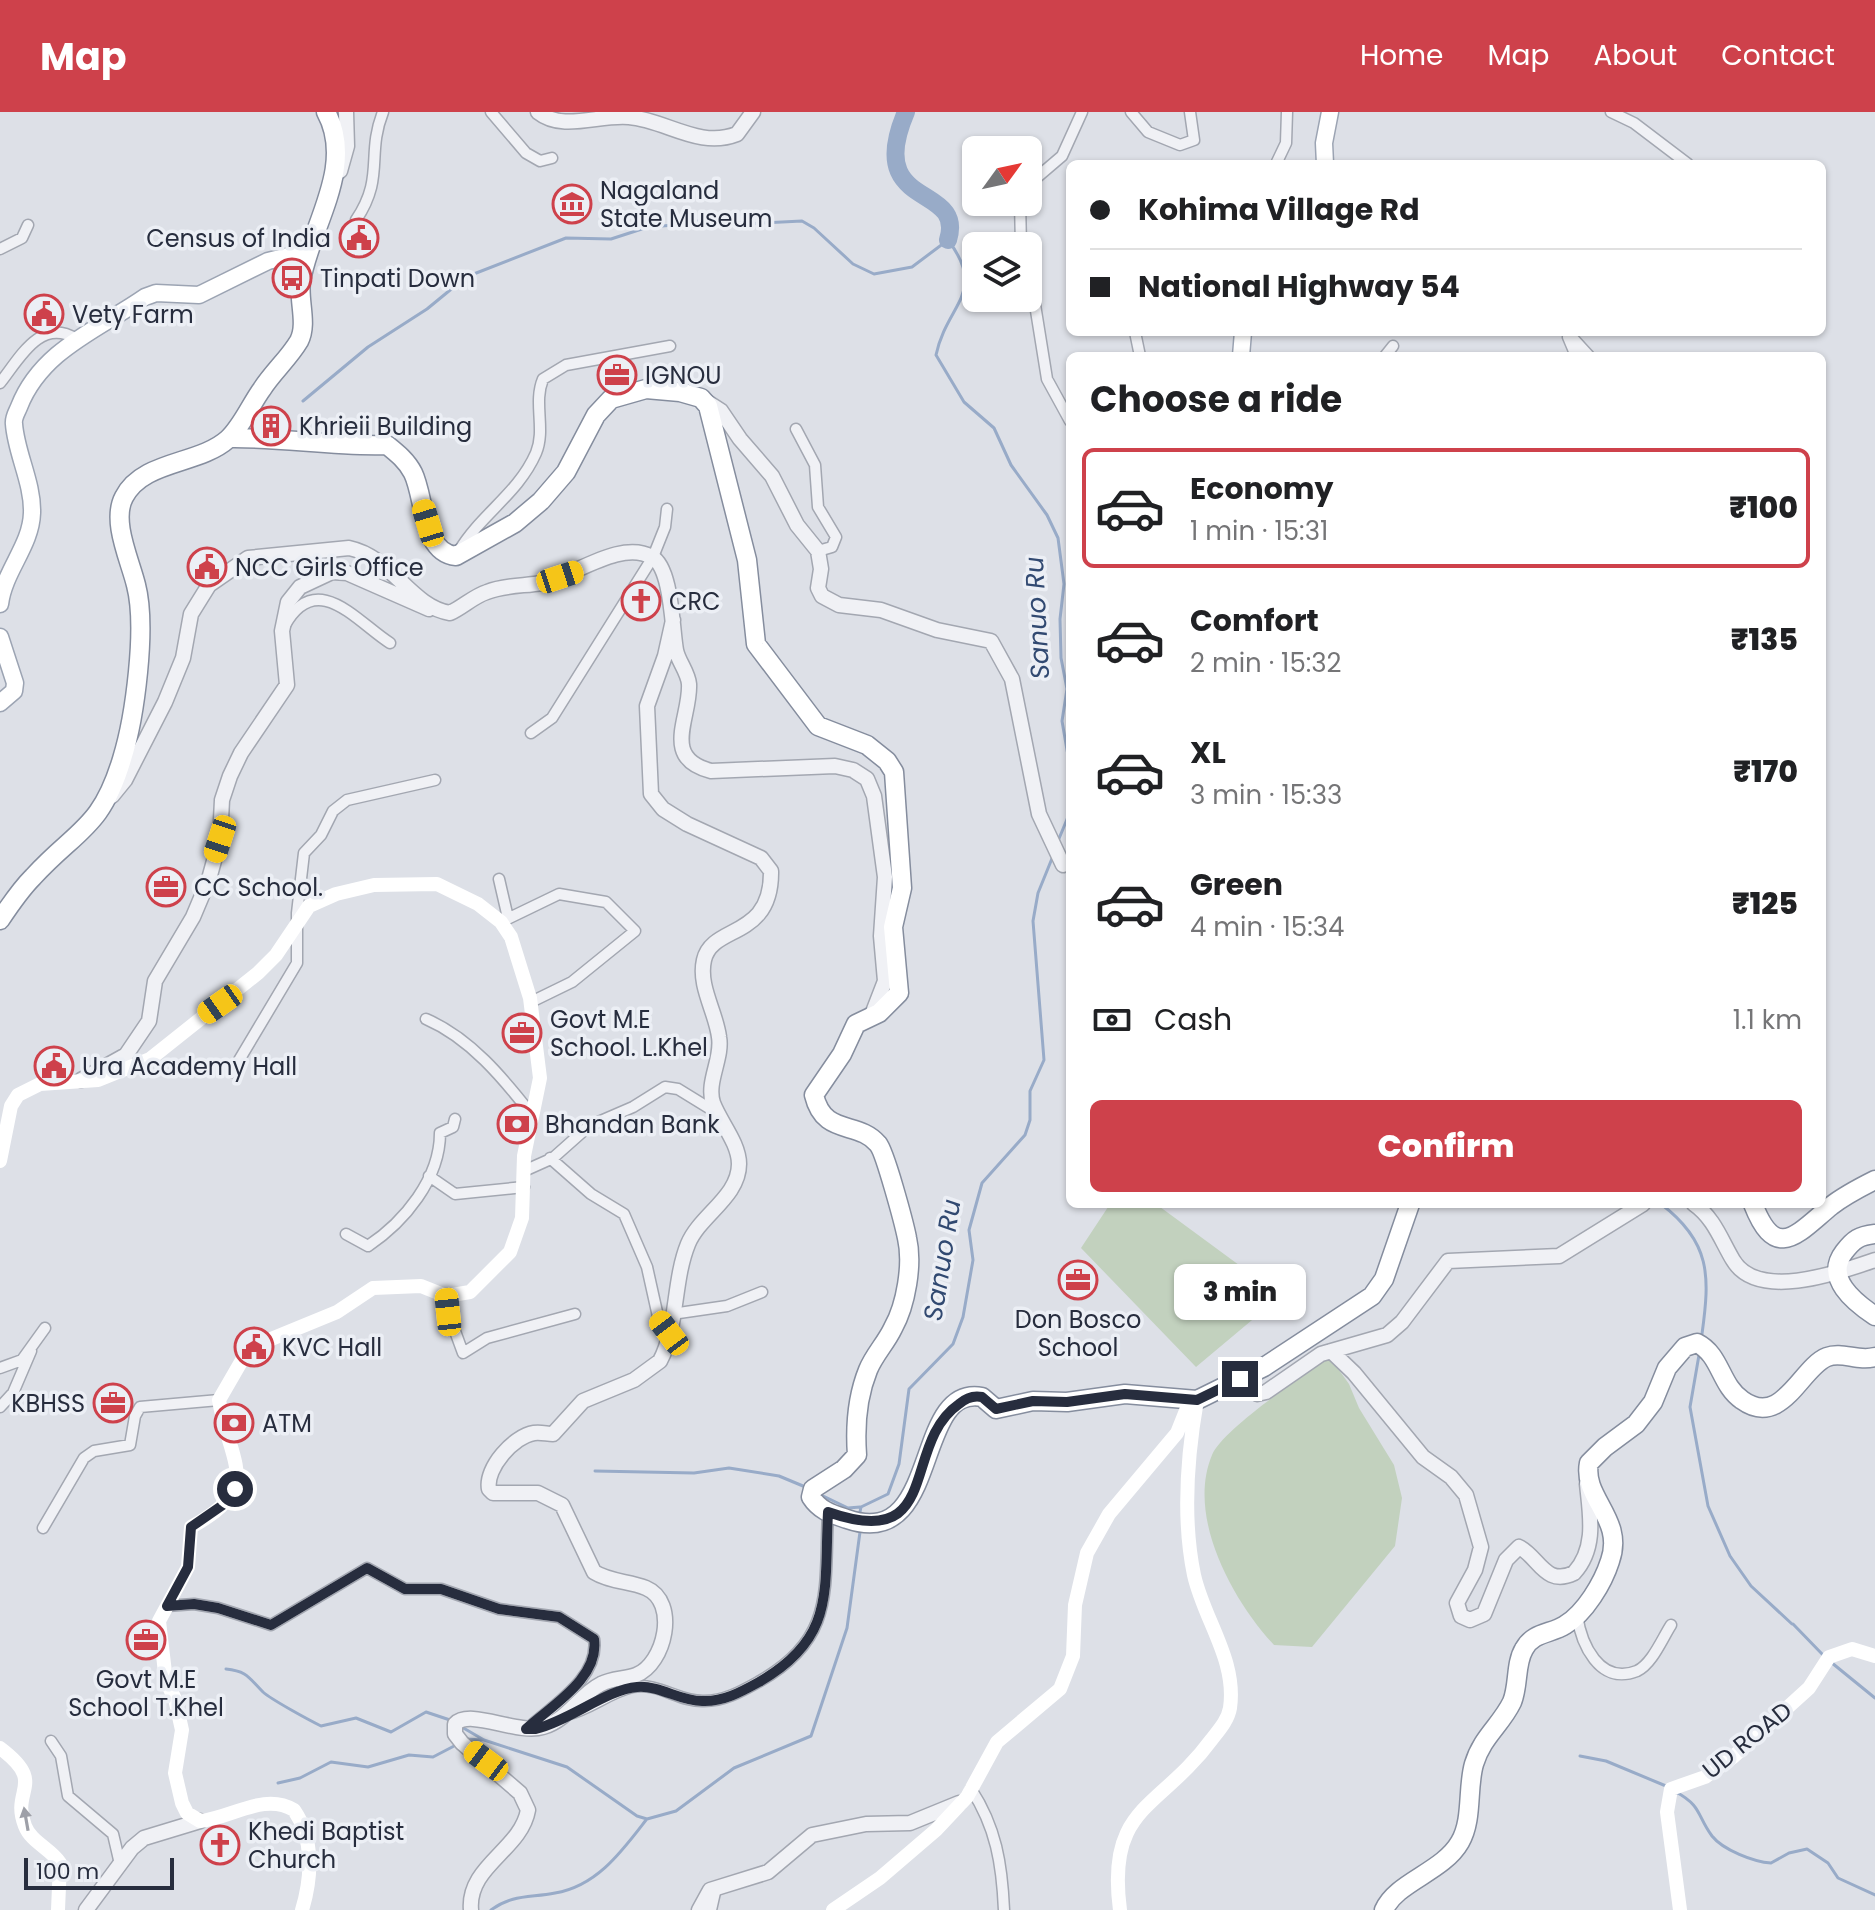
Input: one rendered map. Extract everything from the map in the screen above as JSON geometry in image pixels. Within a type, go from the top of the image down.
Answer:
[{"type":"highway","points":[[0,920],[34,875],[82,834],[106,802],[132,718],[138,655],[137,589],[123,539],[121,505],[139,480],[200,455],[229,438],[300,339],[300,284],[329,197],[335,158],[333,131],[326,112]]},
{"type":"highway","points":[[229,438],[278,437],[345,447],[387,445],[413,473],[434,543],[449,556],[456,556],[515,523],[541,501],[566,472],[596,415],[611,399],[646,389],[680,392],[701,398],[708,406],[747,560],[756,644],[818,726],[867,745],[887,761],[894,772],[902,888],[893,927],[899,993],[850,1031],[842,1054],[814,1095],[817,1109],[828,1120],[877,1142],[885,1155],[908,1239],[906,1287],[894,1326],[868,1368],[861,1391],[857,1455],[844,1469],[813,1489],[811,1497],[815,1504],[828,1512],[873,1523],[905,1509],[922,1475],[941,1421],[966,1399],[982,1397],[996,1409],[1033,1401],[1067,1402],[1125,1394],[1194,1399],[1240,1379],[1264,1367],[1372,1296],[1384,1279],[1409,1208]]},
{"type":"highway","points":[[1755,1208],[1766,1230],[1776,1239],[1787,1240],[1800,1235],[1846,1195],[1875,1180]]},
{"type":"highway","points":[[1875,1234],[1860,1236],[1851,1243],[1838,1260],[1836,1272],[1844,1290],[1875,1316]]},
{"type":"highway","points":[[1384,1910],[1388,1901],[1438,1866],[1462,1840],[1473,1767],[1481,1745],[1512,1701],[1523,1650],[1540,1633],[1567,1624],[1577,1615],[1604,1576],[1613,1545],[1613,1531],[1587,1474],[1595,1455],[1645,1414],[1667,1368],[1685,1347],[1697,1343],[1709,1349],[1734,1393],[1744,1402],[1755,1405],[1786,1399],[1821,1360],[1831,1355],[1860,1361],[1875,1357]]},
{"type":"main road","points":[[1325,160],[1324,143],[1330,112]]},
{"type":"main road","points":[[0,604],[3,583],[30,530],[32,510],[13,422],[23,395],[36,377],[76,339],[145,297],[156,293],[199,295],[268,261],[309,251]]},
{"type":"main road","points":[[0,637],[15,683],[9,698],[0,703]]},
{"type":"main road","points":[[0,1161],[11,1106],[18,1095],[40,1084],[98,1080],[150,1059],[258,973],[276,955],[309,906],[336,894],[374,885],[437,884],[504,920],[531,1002],[540,1078],[524,1171],[519,1228],[510,1252],[470,1292],[446,1296],[421,1286],[373,1288],[337,1312],[259,1344],[238,1364],[219,1400],[236,1465],[235,1489],[230,1500],[191,1527],[188,1567],[159,1621],[164,1672],[182,1730],[175,1773],[182,1803],[187,1813],[200,1821],[274,1801],[294,1810],[306,1835],[309,1856],[302,1910]]},
{"type":"main road","points":[[833,1910],[908,1857],[971,1789],[997,1742],[1060,1689],[1073,1656],[1075,1605],[1087,1553],[1109,1514],[1177,1433],[1194,1399]]},
{"type":"main road","points":[[1120,1910],[1116,1879],[1120,1845],[1134,1819],[1207,1746],[1230,1709],[1225,1656],[1205,1609],[1189,1540],[1186,1483],[1194,1399]]},
{"type":"main road","name":"UD ROAD","points":[[1680,1910],[1667,1812],[1671,1789],[1705,1777],[1733,1757],[1809,1688],[1829,1657],[1852,1649],[1875,1656]]},
{"type":"main road","points":[[0,1748],[23,1769],[27,1785],[24,1825],[30,1836],[60,1863],[58,1910]]},
{"type":"street","points":[[329,197],[347,146],[346,112]]},
{"type":"street","points":[[356,220],[374,186],[375,151],[383,112]]},
{"type":"street","points":[[491,112],[526,153],[540,161],[552,158]]},
{"type":"street","points":[[538,112],[547,119],[565,121],[630,117],[710,139],[737,134],[753,112]]},
{"type":"street","points":[[1042,173],[1062,156],[1082,112]]},
{"type":"street","points":[[1131,112],[1148,132],[1180,145],[1194,140],[1190,112]]},
{"type":"street","points":[[1278,160],[1286,143],[1287,112]]},
{"type":"street","points":[[1611,112],[1634,123],[1683,160]]},
{"type":"street","points":[[0,249],[22,238],[28,225]]},
{"type":"street","points":[[1036,312],[1047,379],[1066,414]]},
{"type":"street","points":[[0,383],[18,355],[40,338],[58,332],[76,339]]},
{"type":"street","points":[[1570,336],[1585,352]]},
{"type":"street","points":[[456,556],[475,525],[513,491],[534,456],[539,444],[537,402],[543,379],[566,365],[670,346]]},
{"type":"street","points":[[1388,352],[1393,346]]},
{"type":"street","points":[[701,398],[721,411],[772,476],[797,525],[818,551],[821,560],[818,588],[829,601],[881,610],[937,630],[991,641],[1012,679],[1039,814],[1063,865],[1066,863]]},
{"type":"street","points":[[796,429],[815,465],[821,516],[836,537],[832,547],[818,551]]},
{"type":"street","points":[[531,733],[552,718],[653,557],[665,527],[667,509]]},
{"type":"street","points":[[106,802],[125,780],[165,702],[183,658],[195,604],[209,585],[236,563],[262,556],[349,548],[364,551],[437,611]]},
{"type":"street","points":[[81,1080],[126,1055],[149,1021],[155,981],[193,917],[209,879],[220,839],[222,800],[230,776],[241,753],[287,685],[282,631],[288,602],[300,587],[332,572],[347,573],[402,600],[450,613],[489,591],[544,583],[617,555],[653,557]]},
{"type":"street","points":[[653,557],[664,579],[676,651],[689,683],[680,735],[686,757],[693,764],[711,771],[835,766],[861,774],[872,787],[885,877],[881,936],[885,981],[880,1002],[869,1019]]},
{"type":"street","points":[[282,631],[298,608],[316,600],[338,604],[354,612],[390,643]]},
{"type":"street","points":[[471,1910],[486,1867],[517,1839],[528,1810],[520,1793],[459,1740],[455,1724],[462,1718],[526,1729],[544,1727],[566,1715],[594,1688],[637,1674],[652,1663],[666,1625],[663,1610],[649,1589],[594,1572],[585,1558],[576,1528],[562,1505],[553,1498],[528,1492],[493,1493],[488,1482],[505,1451],[517,1442],[533,1433],[553,1434],[583,1401],[651,1370],[665,1353],[687,1246],[702,1219],[728,1193],[737,1176],[739,1160],[712,1092],[720,1040],[703,965],[710,946],[718,938],[738,932],[753,921],[768,893],[771,871],[761,858],[687,824],[655,802],[651,794],[647,706],[665,656],[673,620]]},
{"type":"street","points":[[232,1072],[293,975],[297,963],[304,853],[321,835],[339,804],[435,780]]},
{"type":"street","points":[[499,879],[504,920],[559,894],[606,902],[635,931],[572,982],[531,1002]]},
{"type":"street","points":[[426,1019],[454,1032],[510,1088],[532,1115]]},
{"type":"street","points":[[524,1171],[550,1158],[589,1126],[633,1107],[665,1087],[678,1089],[719,1114]]},
{"type":"street","points":[[346,1234],[364,1246],[403,1218],[429,1176],[440,1146],[440,1133],[453,1127],[455,1119]]},
{"type":"street","points":[[550,1158],[591,1194],[624,1214],[647,1267],[659,1321],[669,1333]]},
{"type":"street","points":[[429,1176],[455,1194],[524,1187]]},
{"type":"street","points":[[1240,1379],[1257,1394],[1266,1392],[1331,1351],[1387,1335],[1402,1322],[1448,1261],[1559,1256],[1637,1208]]},
{"type":"street","points":[[1700,1208],[1732,1259],[1744,1271],[1781,1282],[1802,1281],[1875,1260]]},
{"type":"street","points":[[672,1314],[716,1308],[762,1292]]},
{"type":"street","points":[[446,1296],[448,1312],[463,1353],[487,1338],[575,1314]]},
{"type":"street","points":[[0,1407],[13,1393],[31,1351],[45,1328]]},
{"type":"street","points":[[0,1368],[17,1365],[31,1351]]},
{"type":"street","points":[[1331,1351],[1354,1373],[1423,1457],[1458,1483],[1466,1495],[1481,1547],[1475,1570],[1457,1603],[1461,1616],[1470,1620],[1484,1614],[1506,1560],[1519,1547],[1550,1575],[1559,1577],[1574,1573],[1587,1554],[1589,1542],[1587,1474]]},
{"type":"street","points":[[43,1528],[84,1458],[94,1451],[130,1445],[135,1416],[140,1407],[219,1400]]},
{"type":"street","points":[[566,1715],[582,1712],[634,1687],[660,1689],[682,1699],[713,1701],[744,1690],[790,1662],[813,1636],[819,1617],[828,1512]]},
{"type":"street","points":[[167,1606],[194,1604],[218,1608],[271,1625],[367,1568],[405,1589],[441,1589],[499,1609],[569,1620],[594,1639],[593,1662],[563,1699],[526,1729]]},
{"type":"street","points":[[1577,1615],[1588,1653],[1597,1664],[1623,1672],[1637,1671],[1647,1663],[1671,1625]]},
{"type":"street","points":[[51,1741],[61,1756],[68,1796],[113,1834],[120,1864]]},
{"type":"street","points":[[971,1789],[992,1824],[1002,1874],[1004,1910]]},
{"type":"street","points":[[699,1910],[705,1895],[717,1886],[768,1872],[812,1835],[866,1824],[910,1823],[959,1803]]},
{"type":"street","points":[[86,1910],[144,1838],[200,1821]]},
{"type":"street","points":[[711,1910],[717,1886]]},
{"type":"green space","points":[[1107,1208],[1161,1208],[1258,1279],[1270,1305],[1196,1367],[1081,1248]]},
{"type":"green space","points":[[1329,1356],[1349,1384],[1359,1408],[1394,1465],[1402,1498],[1395,1546],[1312,1647],[1274,1645],[1243,1605],[1218,1557],[1209,1531],[1205,1505],[1206,1479],[1212,1455],[1231,1431]]},
{"type":"waterway","name":"Sanuo Ru","points":[[906,112],[896,144],[897,166],[905,181],[943,210],[950,222],[948,240]]},
{"type":"waterway","points":[[303,401],[368,347],[427,309],[466,277],[566,238],[611,239],[648,227],[689,224],[716,215],[744,224],[802,221],[853,264],[874,274],[912,267],[948,240],[965,273],[965,286],[936,355],[964,402],[994,428],[1011,465],[1047,515],[1058,538],[1064,584],[1060,619],[1061,658],[1066,684]]},
{"type":"waterway","points":[[1066,695],[1062,721],[1066,744]]},
{"type":"waterway","name":"Sanuo Ru","points":[[1058,841],[1066,822]]},
{"type":"waterway","name":"Sanuo Ru","points":[[860,1512],[861,1507],[888,1494],[899,1464],[909,1389],[953,1344],[963,1317],[973,1260],[969,1230],[982,1183],[1025,1135],[1030,1120],[1030,1091],[1044,1060],[1033,921],[1038,893],[1053,856]]},
{"type":"waterway","points":[[1666,1208],[1690,1232],[1703,1262],[1706,1295],[1702,1334]]},
{"type":"waterway","points":[[1699,1355],[1690,1407],[1708,1506],[1730,1556],[1751,1586],[1792,1624]]},
{"type":"waterway","points":[[595,1471],[694,1473],[729,1468],[779,1476],[803,1486]]},
{"type":"waterway","points":[[819,1494],[848,1508],[860,1507]]},
{"type":"waterway","points":[[460,1726],[484,1740],[567,1767],[637,1816],[647,1819],[676,1811],[734,1768],[811,1736],[847,1628],[860,1532]]},
{"type":"waterway","points":[[1793,1624],[1824,1656]]},
{"type":"waterway","points":[[1832,1663],[1875,1698]]},
{"type":"waterway","points":[[226,1669],[243,1673],[268,1696],[321,1726],[356,1718],[391,1732],[426,1712],[450,1720]]},
{"type":"waterway","points":[[466,1739],[482,1740]]},
{"type":"waterway","points":[[278,1783],[300,1778],[331,1762],[368,1767],[409,1755],[433,1757],[456,1745]]},
{"type":"waterway","points":[[1580,1756],[1606,1761],[1666,1786]]},
{"type":"waterway","points":[[1676,1792],[1695,1807],[1712,1836],[1731,1850],[1771,1863],[1789,1853],[1807,1849],[1828,1863],[1838,1878],[1875,1895]]},
{"type":"waterway","points":[[491,1910],[514,1899],[555,1893],[584,1883],[607,1866],[646,1820]]},
{"type":"place","name":"Nagaland State Museum","points":[[572,204]]},
{"type":"place","name":"Census of India","points":[[359,238]]},
{"type":"place","name":"Tinpati Down","points":[[292,278]]},
{"type":"place","name":"Vety Farm","points":[[44,314]]},
{"type":"place","name":"IGNOU","points":[[617,375]]},
{"type":"place","name":"Khrieii Building","points":[[271,426]]},
{"type":"place","name":"NCC Girls Office","points":[[207,567]]},
{"type":"place","name":"CRC","points":[[641,601]]},
{"type":"place","name":"CC School.","points":[[166,887]]},
{"type":"place","name":"Govt M.E School. L.Khel","points":[[522,1033]]},
{"type":"place","name":"Ura Academy Hall","points":[[54,1066]]},
{"type":"place","name":"Bhandan Bank","points":[[517,1124]]},
{"type":"place","name":"Don Bosco School","points":[[1078,1280]]},
{"type":"place","name":"KVC Hall","points":[[254,1347]]},
{"type":"place","name":"KBHSS","points":[[113,1403]]},
{"type":"place","name":"ATM","points":[[234,1423]]},
{"type":"place","name":"Govt M.E School T.Khel","points":[[146,1640]]},
{"type":"place","name":"Khedi Baptist Church","points":[[220,1845]]},
{"type":"route","points":[[235,1489],[230,1500],[191,1527],[188,1567],[167,1606],[194,1604],[218,1608],[271,1625],[367,1568],[405,1589],[441,1589],[499,1609],[569,1620],[594,1639],[593,1662],[563,1699],[526,1729],[535,1729],[566,1715],[582,1712],[634,1687],[660,1689],[682,1699],[699,1701],[730,1697],[790,1662],[813,1636],[819,1617],[828,1512],[853,1521],[873,1523],[905,1509],[922,1475],[930,1444],[941,1421],[966,1399],[982,1397],[996,1409],[1012,1408],[1033,1401],[1067,1402],[1125,1394],[1197,1400],[1240,1379]]}]
